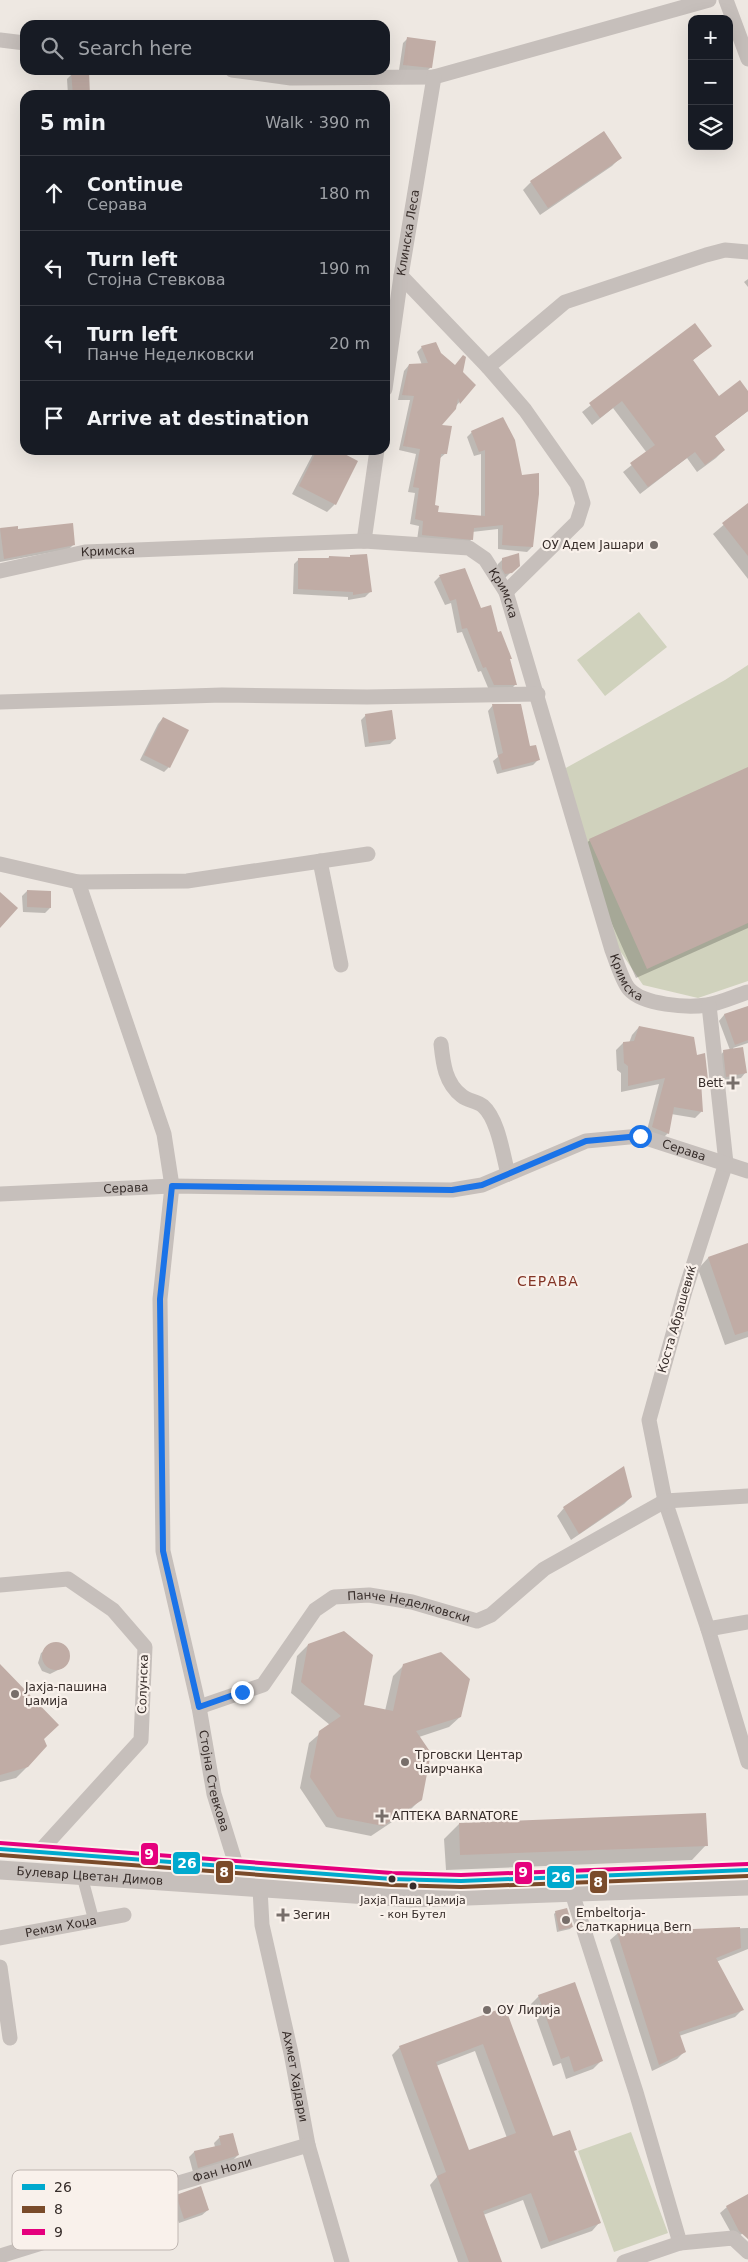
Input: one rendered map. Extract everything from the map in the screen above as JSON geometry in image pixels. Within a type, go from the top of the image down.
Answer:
[{"type":"street","points":[[269,75],[291,78],[434,77],[709,0]]},
{"type":"street","points":[[726,0],[748,59]]},
{"type":"street","points":[[0,40],[20,42]]},
{"type":"street","name":"Клинска Леса","points":[[390,351],[400,276],[434,77]]},
{"type":"street","points":[[488,367],[565,302],[706,255],[725,250],[748,252]]},
{"type":"street","points":[[400,276],[488,367],[525,410],[577,484],[584,503],[577,522],[506,592]]},
{"type":"street","points":[[364,541],[376,455]]},
{"type":"street","name":"Кримска","points":[[0,571],[85,552],[364,541],[468,548],[485,559],[506,592],[538,694],[612,950],[629,989],[643,998],[659,1003],[708,1005]]},
{"type":"street","points":[[0,702],[222,695],[367,697],[538,694]]},
{"type":"street","points":[[0,864],[78,882],[186,881],[368,854]]},
{"type":"street","points":[[320,861],[341,965]]},
{"type":"street","name":"Стојна Стевкова","points":[[78,882],[164,1134],[172,1186],[160,1299],[163,1551],[199,1707],[214,1794],[237,1868]]},
{"type":"street","points":[[708,1005],[748,992]]},
{"type":"street","name":"Коста Абрашевиќ","points":[[708,1005],[726,1163],[684,1291],[649,1420],[665,1501],[708,1629],[748,1762]]},
{"type":"street","points":[[441,1044],[443,1065],[450,1083],[462,1097],[483,1106],[495,1124],[508,1174]]},
{"type":"street","name":"Серава","points":[[0,1194],[172,1186],[452,1190],[482,1185],[586,1141],[640,1136],[748,1171]]},
{"type":"street","name":"Панче Неделковски","points":[[199,1707],[264,1684],[315,1610],[334,1597],[369,1595],[403,1600],[477,1622],[490,1615],[544,1568],[665,1501],[748,1496]]},
{"type":"street","name":"Солунска","points":[[0,1585],[68,1579],[113,1610],[145,1647],[141,1740],[39,1852]]},
{"type":"street","points":[[708,1629],[748,1622]]},
{"type":"street","name":"Булевар Цветан Димов","points":[[0,1849],[392,1879],[461,1881],[748,1870]]},
{"type":"street","name":"Булевар Цветан Димов","points":[[0,1870],[412,1898],[748,1886]]},
{"type":"street","points":[[82,1876],[94,1921]]},
{"type":"street","name":"Ахмет Хајдари","points":[[260,1889],[262,1925],[291,2053],[308,2145],[342,2262]]},
{"type":"street","points":[[572,1893],[636,2092],[680,2243]]},
{"type":"street","name":"Ремзи Хоџа","points":[[0,1938],[124,1915]]},
{"type":"street","points":[[0,1967],[10,2038]]},
{"type":"street","name":"Фан Ноли","points":[[178,2183],[308,2145]]},
{"type":"street","points":[[624,2262],[680,2243],[733,2238],[748,2252]]},
{"type":"street","name":"Фан Ноли","points":[[0,2256],[19,2250]]},
{"type":"green space","points":[[639,612],[667,647],[605,696],[577,660]]},
{"type":"green space","points":[[748,665],[748,981],[698,998],[643,985],[618,948],[564,769],[725,680]]},
{"type":"green space","points":[[631,2132],[668,2233],[614,2252],[578,2151]]},
{"type":"building","points":[[407,37],[436,41],[432,68],[403,65]]},
{"type":"building","points":[[71,75],[89,75],[90,90],[73,90]]},
{"type":"building","points":[[604,131],[622,158],[548,208],[530,181]]},
{"type":"building","points":[[695,323],[712,346],[693,360],[719,396],[740,380],[748,391],[748,411],[715,436],[725,450],[705,465],[695,452],[648,487],[630,463],[655,445],[622,401],[600,418],[589,403]]},
{"type":"building","points":[[436,342],[441,353],[455,365],[463,355],[466,357],[463,372],[476,385],[460,404],[458,398],[456,409],[442,425],[452,426],[447,454],[441,454],[435,505],[439,506],[438,512],[485,516],[485,450],[479,452],[471,431],[503,417],[515,440],[522,475],[539,473],[539,494],[533,547],[502,545],[503,525],[474,528],[473,540],[422,535],[423,521],[415,519],[419,488],[413,487],[420,449],[403,446],[414,396],[402,395],[409,364],[428,363],[421,346]]},
{"type":"building","points":[[314,455],[347,455],[358,461],[336,505],[299,486]]},
{"type":"building","points":[[748,503],[748,556],[722,523]]},
{"type":"building","points":[[73,523],[75,545],[4,559],[0,528],[18,526],[18,529]]},
{"type":"building","points":[[519,553],[520,566],[512,573],[505,574],[502,569],[502,558]]},
{"type":"building","points":[[367,554],[372,592],[353,595],[353,592],[298,589],[298,558],[350,557],[350,555]]},
{"type":"building","points":[[465,568],[481,608],[491,605],[498,632],[501,631],[512,659],[510,659],[517,685],[494,685],[486,667],[483,668],[467,628],[462,629],[456,599],[450,601],[439,575]]},
{"type":"building","points":[[492,704],[521,704],[530,746],[536,745],[540,760],[502,770],[498,755],[503,753]]},
{"type":"building","points":[[392,710],[396,739],[369,743],[365,714]]},
{"type":"building","points":[[163,717],[189,730],[170,768],[144,755]]},
{"type":"building","points":[[748,767],[748,923],[647,969],[589,839]]},
{"type":"building","points":[[27,890],[51,891],[51,908],[27,907]]},
{"type":"building","points":[[0,892],[18,908],[0,928]]},
{"type":"building","points":[[748,1006],[748,1040],[735,1045],[724,1014]]},
{"type":"building","points":[[639,1026],[694,1037],[697,1055],[705,1053],[708,1080],[701,1081],[703,1112],[674,1107],[669,1134],[652,1127],[665,1078],[628,1086],[628,1066],[624,1063],[623,1042],[634,1041]]},
{"type":"building","points":[[743,1047],[747,1073],[726,1077],[723,1050]]},
{"type":"building","points":[[748,1243],[748,1331],[735,1335],[708,1257]]},
{"type":"building","points":[[624,1466],[632,1497],[579,1534],[563,1507]]},
{"type":"building","points":[[344,1631],[373,1655],[364,1705],[393,1711],[403,1664],[441,1652],[470,1679],[461,1717],[416,1731],[431,1753],[422,1800],[383,1826],[337,1817],[310,1777],[319,1731],[341,1716],[301,1682],[308,1644]]},
{"type":"building","points":[[56,1642],[66,1646],[70,1656],[66,1666],[56,1670],[46,1666],[42,1656],[46,1646]]},
{"type":"building","name":"Јахја-пашина џамија","points":[[0,1664],[59,1725],[44,1739],[47,1746],[28,1767],[0,1775]]},
{"type":"building","points":[[706,1813],[708,1846],[460,1855],[459,1823]]},
{"type":"building","name":"Embeltorja- Слаткарница Bern","points":[[567,1908],[573,1927],[559,1930],[555,1911]]},
{"type":"building","points":[[644,1924],[646,1931],[740,1927],[741,1948],[716,1958],[744,2010],[679,2032],[686,2052],[659,2065],[617,1932]]},
{"type":"building","points":[[575,1982],[603,2061],[574,2072],[569,2056],[561,2059],[538,1995]]},
{"type":"building","points":[[505,2007],[553,2136],[570,2130],[577,2150],[574,2151],[601,2223],[549,2242],[531,2193],[483,2211],[502,2262],[469,2262],[437,2176],[446,2172],[399,2046]],"holes":[[[483,2044],[516,2133],[469,2150],[436,2062]]]},
{"type":"building","points":[[233,2133],[239,2155],[198,2168],[194,2151],[221,2145],[219,2136]]},
{"type":"building","points":[[201,2186],[209,2210],[184,2219],[178,2201],[178,2194]]},
{"type":"building","points":[[748,2194],[748,2239],[739,2231],[726,2206]]},
{"type":"transit line","name":"9","points":[[0,1843],[392,1873],[461,1875],[748,1864]]},
{"type":"transit line","name":"26","points":[[0,1849],[392,1879],[461,1881],[748,1870]]},
{"type":"transit line","name":"8","points":[[0,1855],[392,1885],[461,1887],[748,1876]]},
{"type":"place","name":"ОУ Адем Јашари","points":[[654,545]]},
{"type":"place","name":"Bett","points":[[733,1083]]},
{"type":"place","name":"Јахја-пашина џамија","points":[[15,1694]]},
{"type":"place","name":"Трговски Центар Чаирчанка","points":[[405,1762]]},
{"type":"place","name":"АПТЕКА BARNATORE","points":[[382,1816]]},
{"type":"place","name":"Јахја Паша Џамија - кон Бутел","points":[[413,1886]]},
{"type":"place","name":"Зегин","points":[[283,1915]]},
{"type":"place","name":"Embeltorja- Слаткарница Bern","points":[[566,1920]]},
{"type":"place","name":"ОУ Лирија","points":[[487,2010]]},
{"type":"district","name":"СЕРАВА","points":[[548,1281]]},
{"type":"route","points":[[242,1692],[199,1707],[163,1551],[160,1299],[172,1186],[452,1190],[482,1185],[586,1141],[640,1136]]}]
